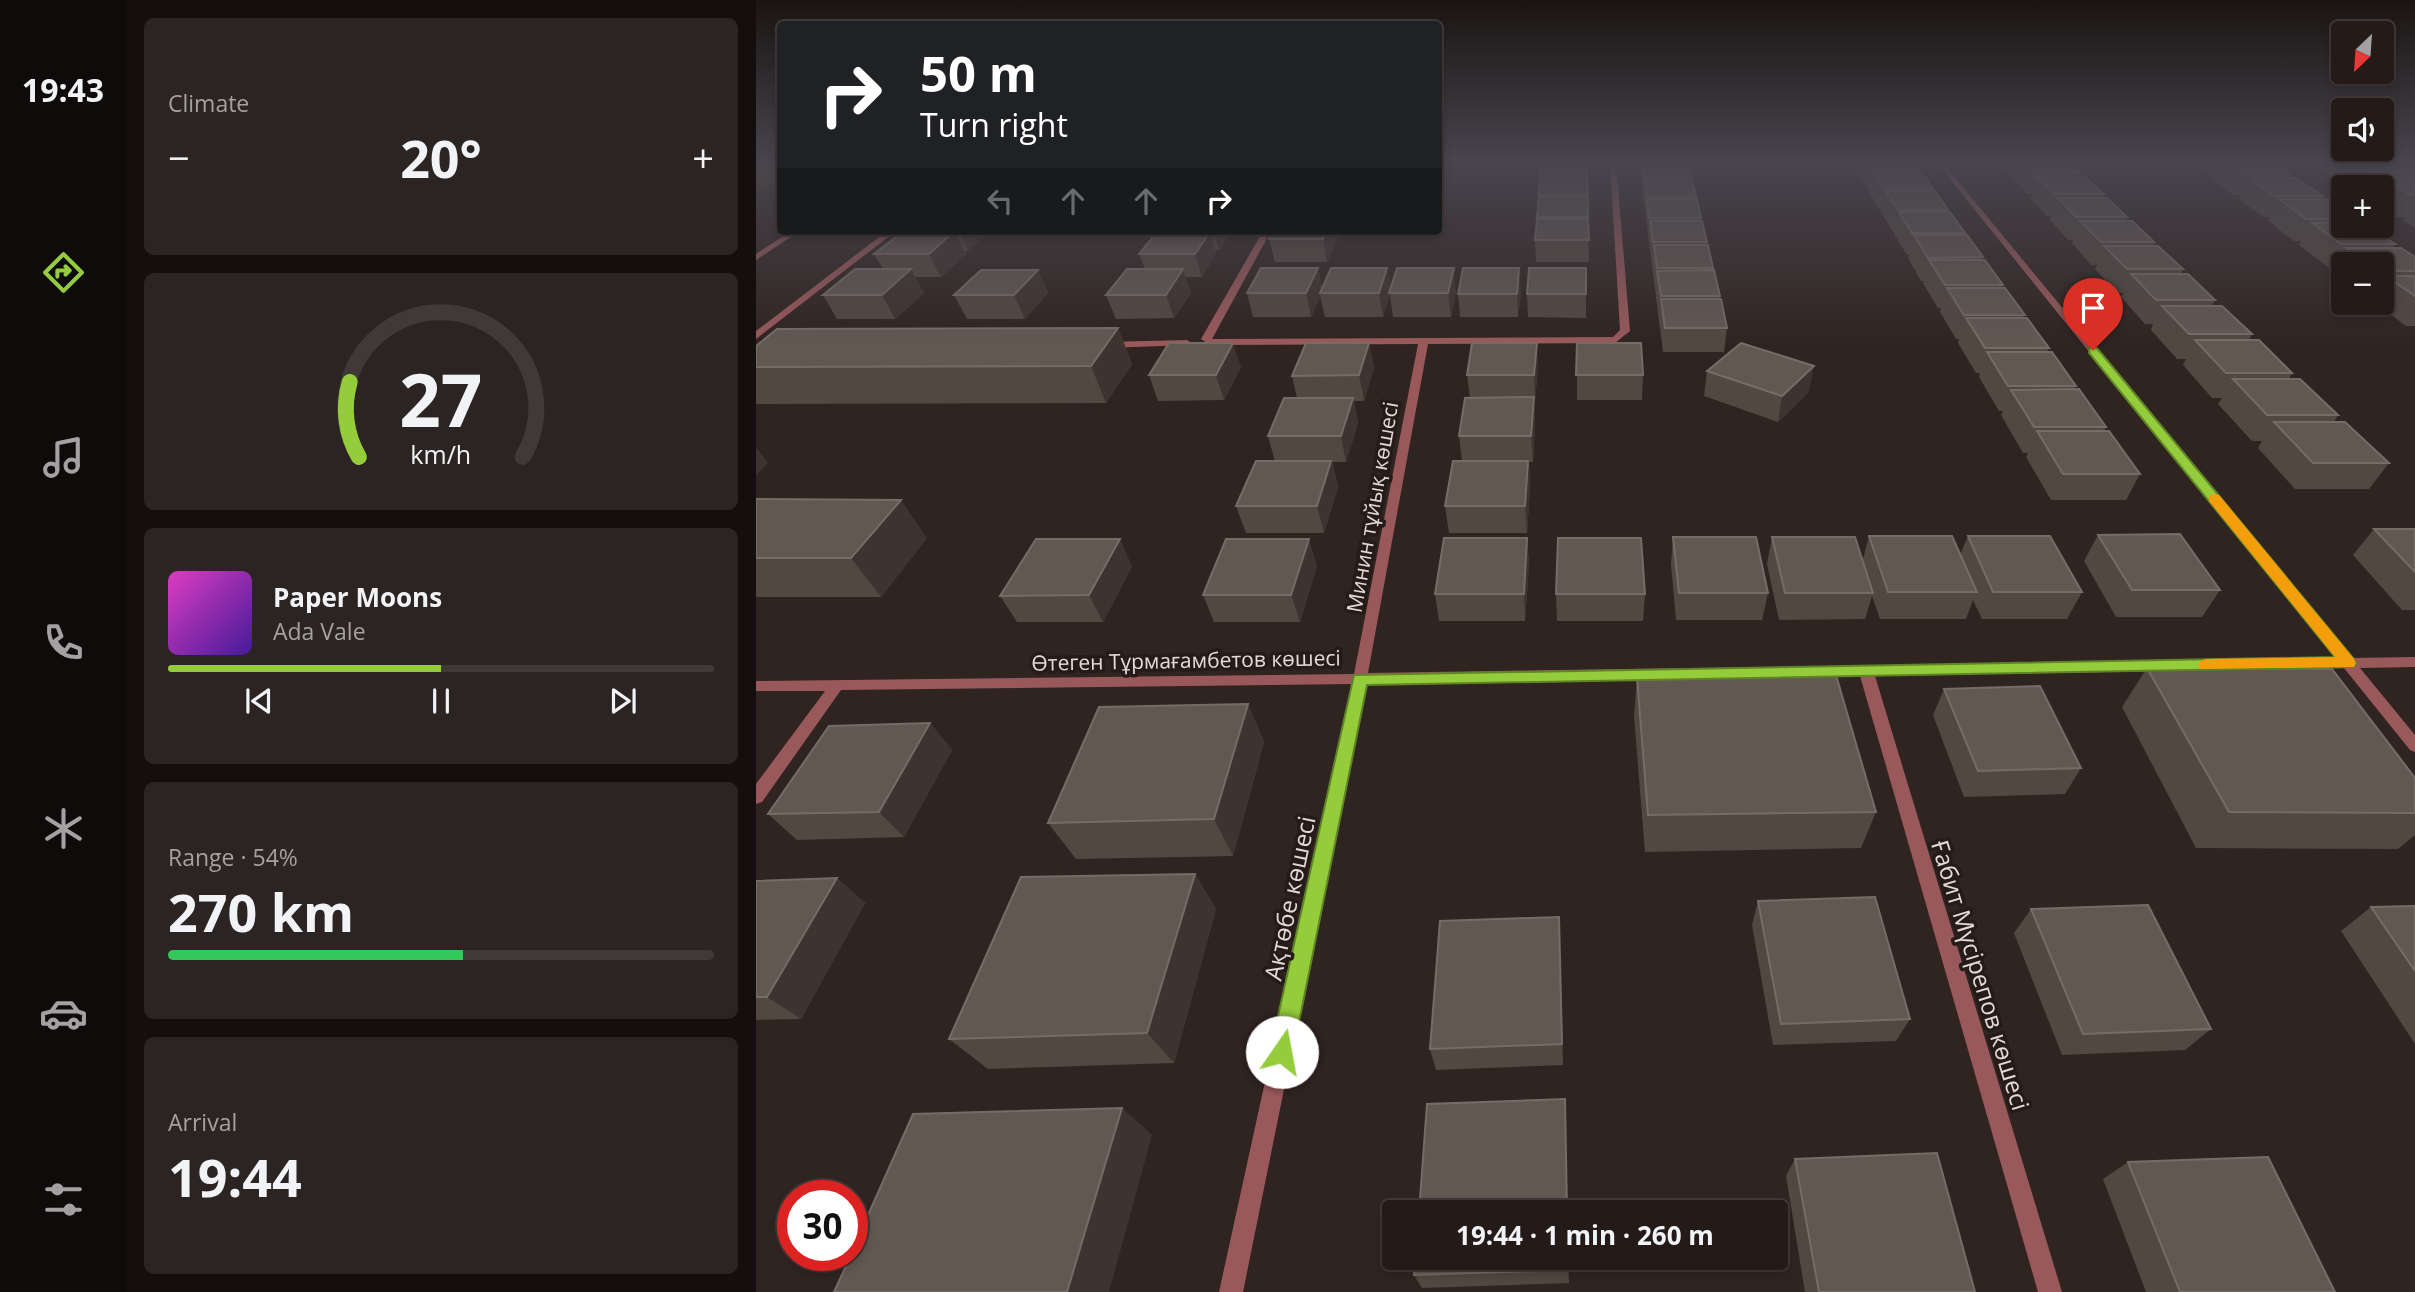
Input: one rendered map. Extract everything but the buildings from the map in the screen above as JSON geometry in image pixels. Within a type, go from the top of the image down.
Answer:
[{"type":"street","points":[[1089,346],[1210,342],[1602,342],[1622,336],[1625,331],[1617,223]]},
{"type":"street","points":[[1989,223],[2415,746]]},
{"type":"street","points":[[756,258],[790,235]]},
{"type":"street","points":[[756,336],[887,235]]},
{"type":"street","points":[[1210,342],[1206,339],[1265,235]]},
{"type":"street","name":"Минин тұйық көшесі","points":[[1360,679],[1423,343]]},
{"type":"street","name":"Өтеген Тұрмағамбетов көшесі","points":[[756,686],[2415,662]]},
{"type":"street","name":"Ғабит Мүсірепов көшесі","points":[[1866,671],[2050,1292]]},
{"type":"street","name":"Ақтөбе көшесі","points":[[1231,1292],[1360,679]]},
{"type":"street","points":[[756,797],[838,685]]},
{"type":"slow traffic","points":[[2206,665],[2348,663],[2214,498]]},
{"type":"route","points":[[1282,1052],[1360,679],[2348,663],[2093,350]]}]
